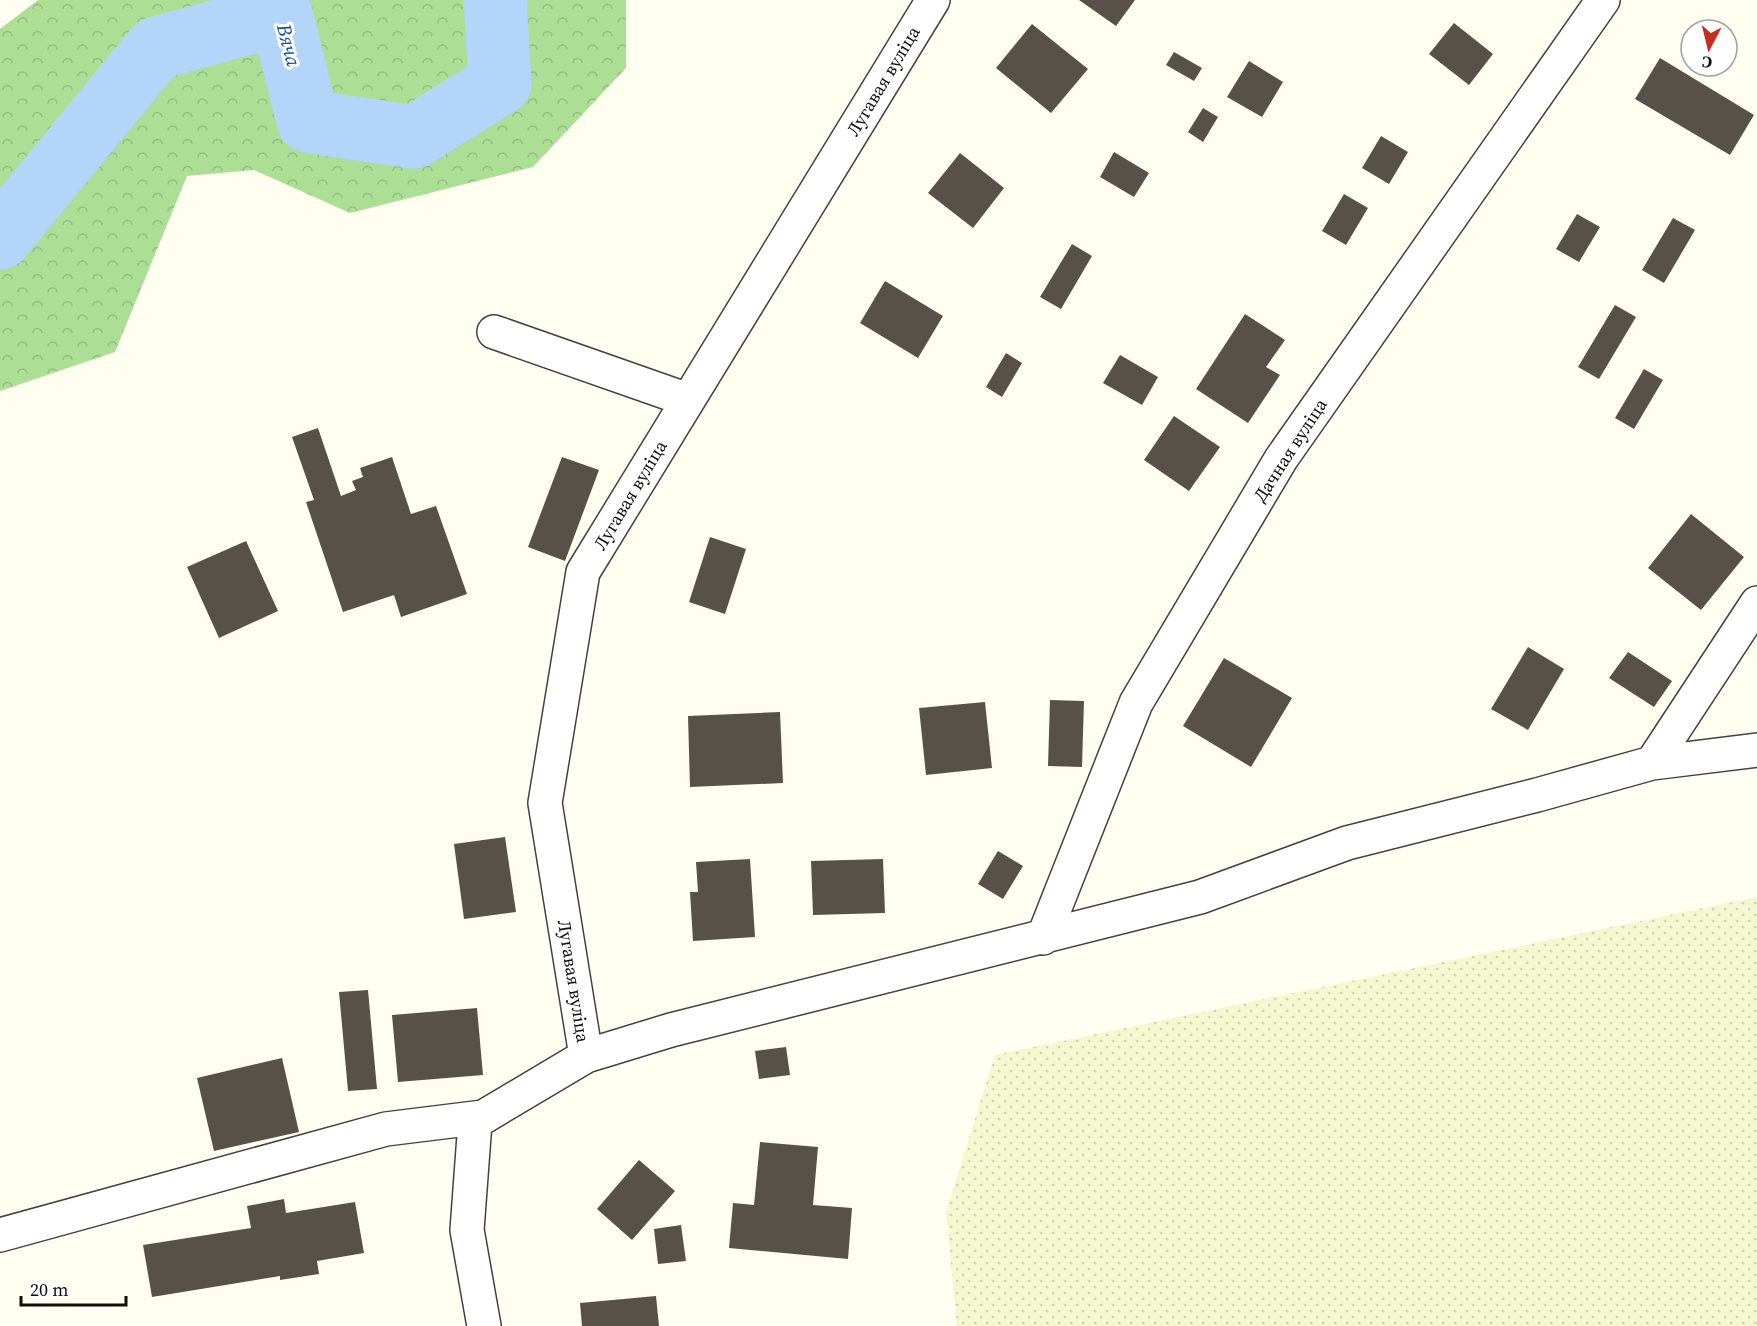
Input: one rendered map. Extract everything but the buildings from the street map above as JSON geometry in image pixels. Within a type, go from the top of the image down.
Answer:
[{"type":"street","name":"Лугавая вуліца","points":[[586,1056],[545,803],[583,572],[933,0]]},
{"type":"street","name":"Дачная вуліца","points":[[1043,938],[1136,703],[1281,459],[1603,0]]},
{"type":"street","points":[[494,332],[688,400]]},
{"type":"street","points":[[1652,763],[1757,603]]},
{"type":"street","points":[[484,1326],[467,1230],[475,1122],[586,1056],[671,1030],[1200,897],[1347,843],[1652,763],[1757,750]]},
{"type":"street","points":[[0,1234],[386,1129],[483,1117]]},
{"type":"green space","points":[[38,0],[626,0],[626,68],[533,167],[350,213],[254,170],[187,176],[115,352],[0,391],[0,29]]},
{"type":"green space","points":[[1757,897],[1757,1326],[957,1326],[946,1212],[995,1055]]},
{"type":"waterway","name":"Вяча","points":[[0,238],[156,48],[281,14],[308,121],[414,137],[500,83],[495,0]]}]
